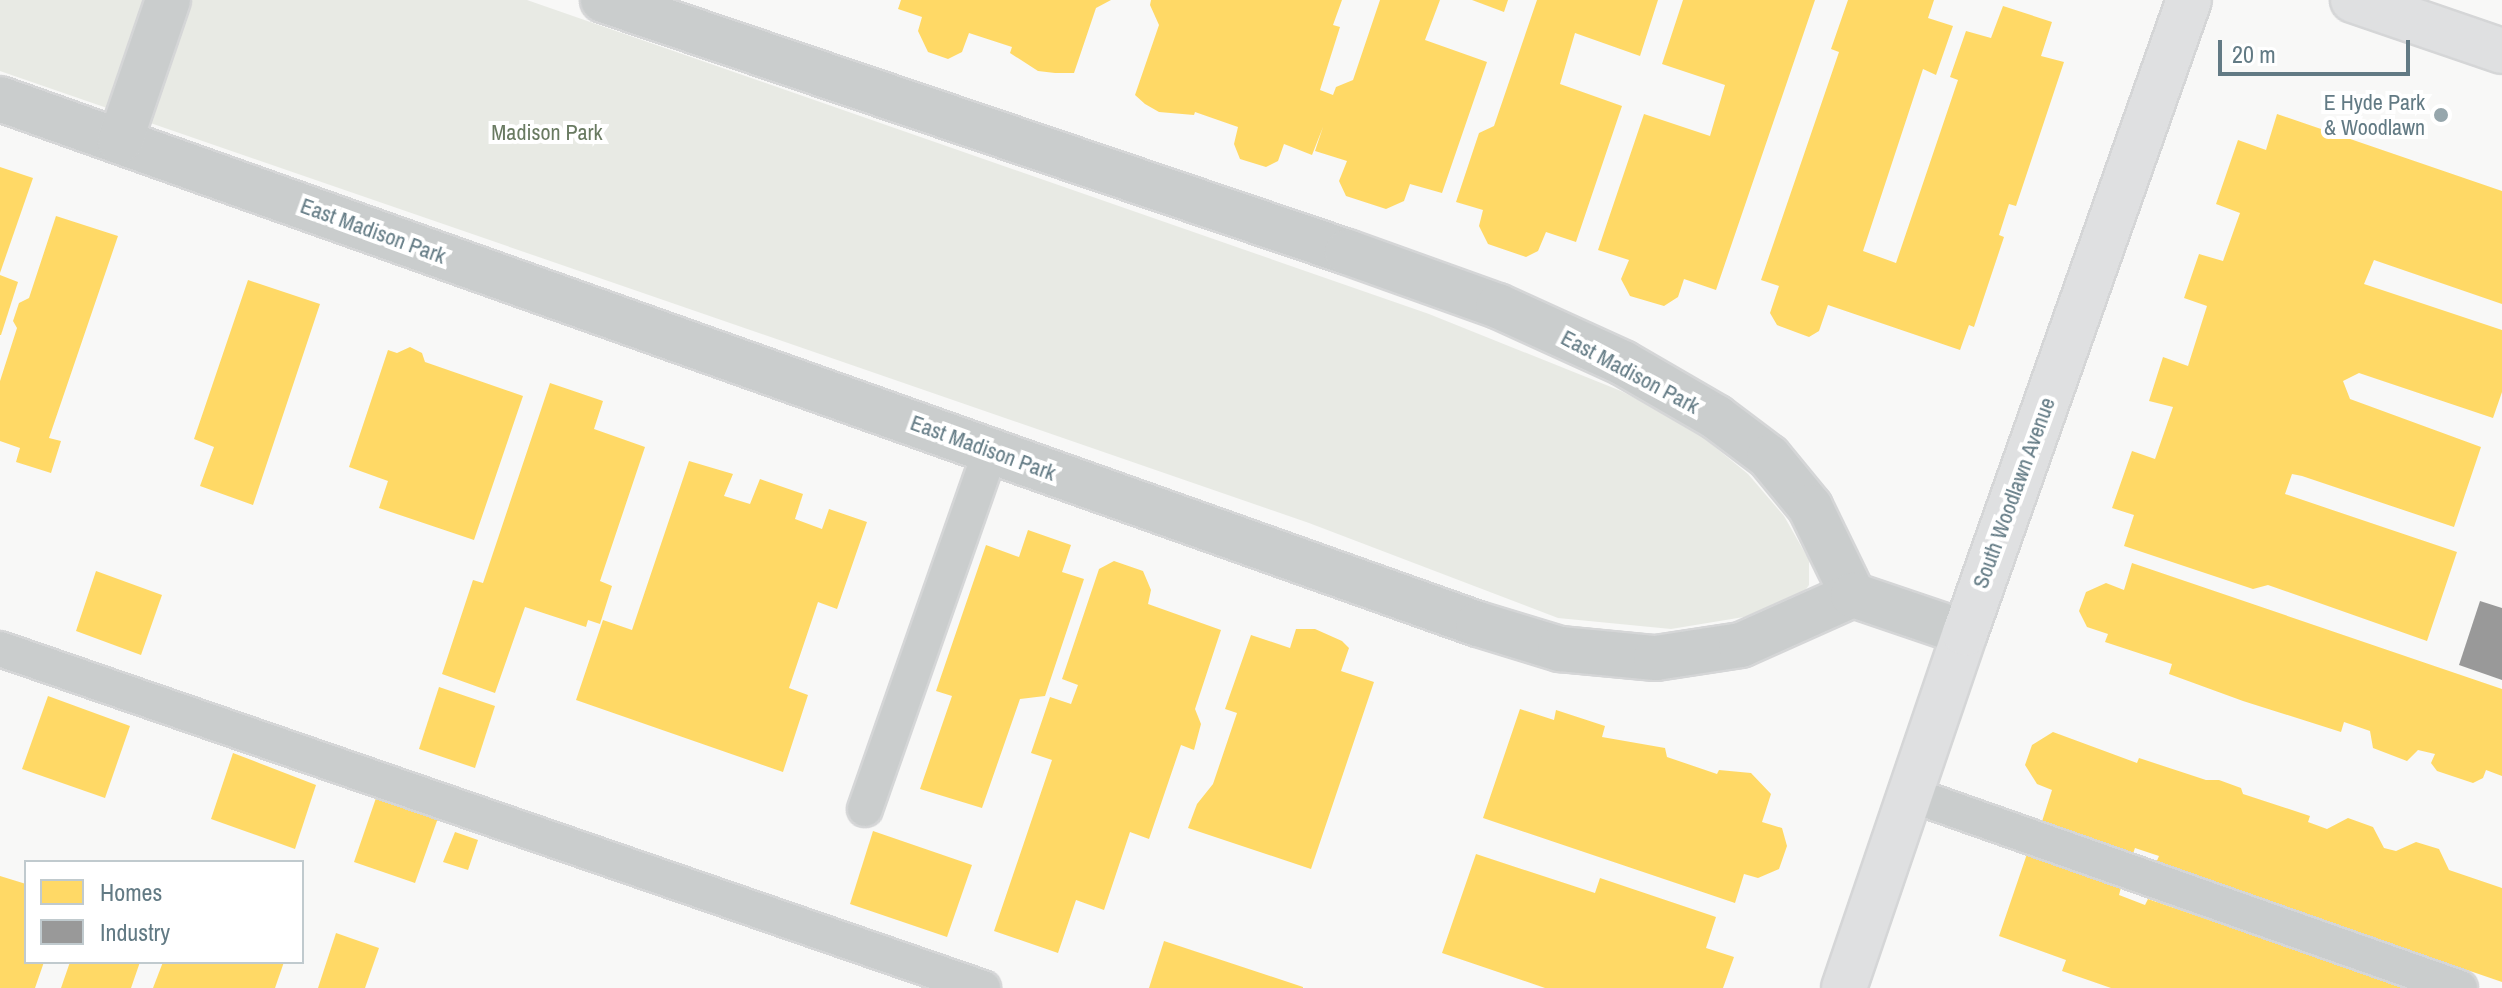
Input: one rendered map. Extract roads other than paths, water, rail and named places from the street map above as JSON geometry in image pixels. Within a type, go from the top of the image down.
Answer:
[{"type":"street","points":[[120,141],[168,0]]},
{"type":"street","name":"East Madison Park","points":[[0,99],[1478,624],[1560,649],[1656,658],[1741,645],[1853,595],[1810,507],[1769,457],[1716,417],[1623,363],[1498,306],[1375,262],[603,0]]},
{"type":"street","name":"South Woodlawn Avenue","points":[[1844,988],[1965,633],[2189,0]]},
{"type":"street","points":[[2353,0],[2502,51]]},
{"type":"street","points":[[1853,595],[1965,633]]},
{"type":"lane","points":[[865,809],[991,450]]},
{"type":"lane","points":[[0,649],[983,988]]},
{"type":"lane","points":[[1912,795],[2460,988]]},
{"type":"place","name":"E Hyde Park & Woodlawn","points":[[2441,115]]},
{"type":"park label","name":"Madison Park","points":[[547,133]]}]
